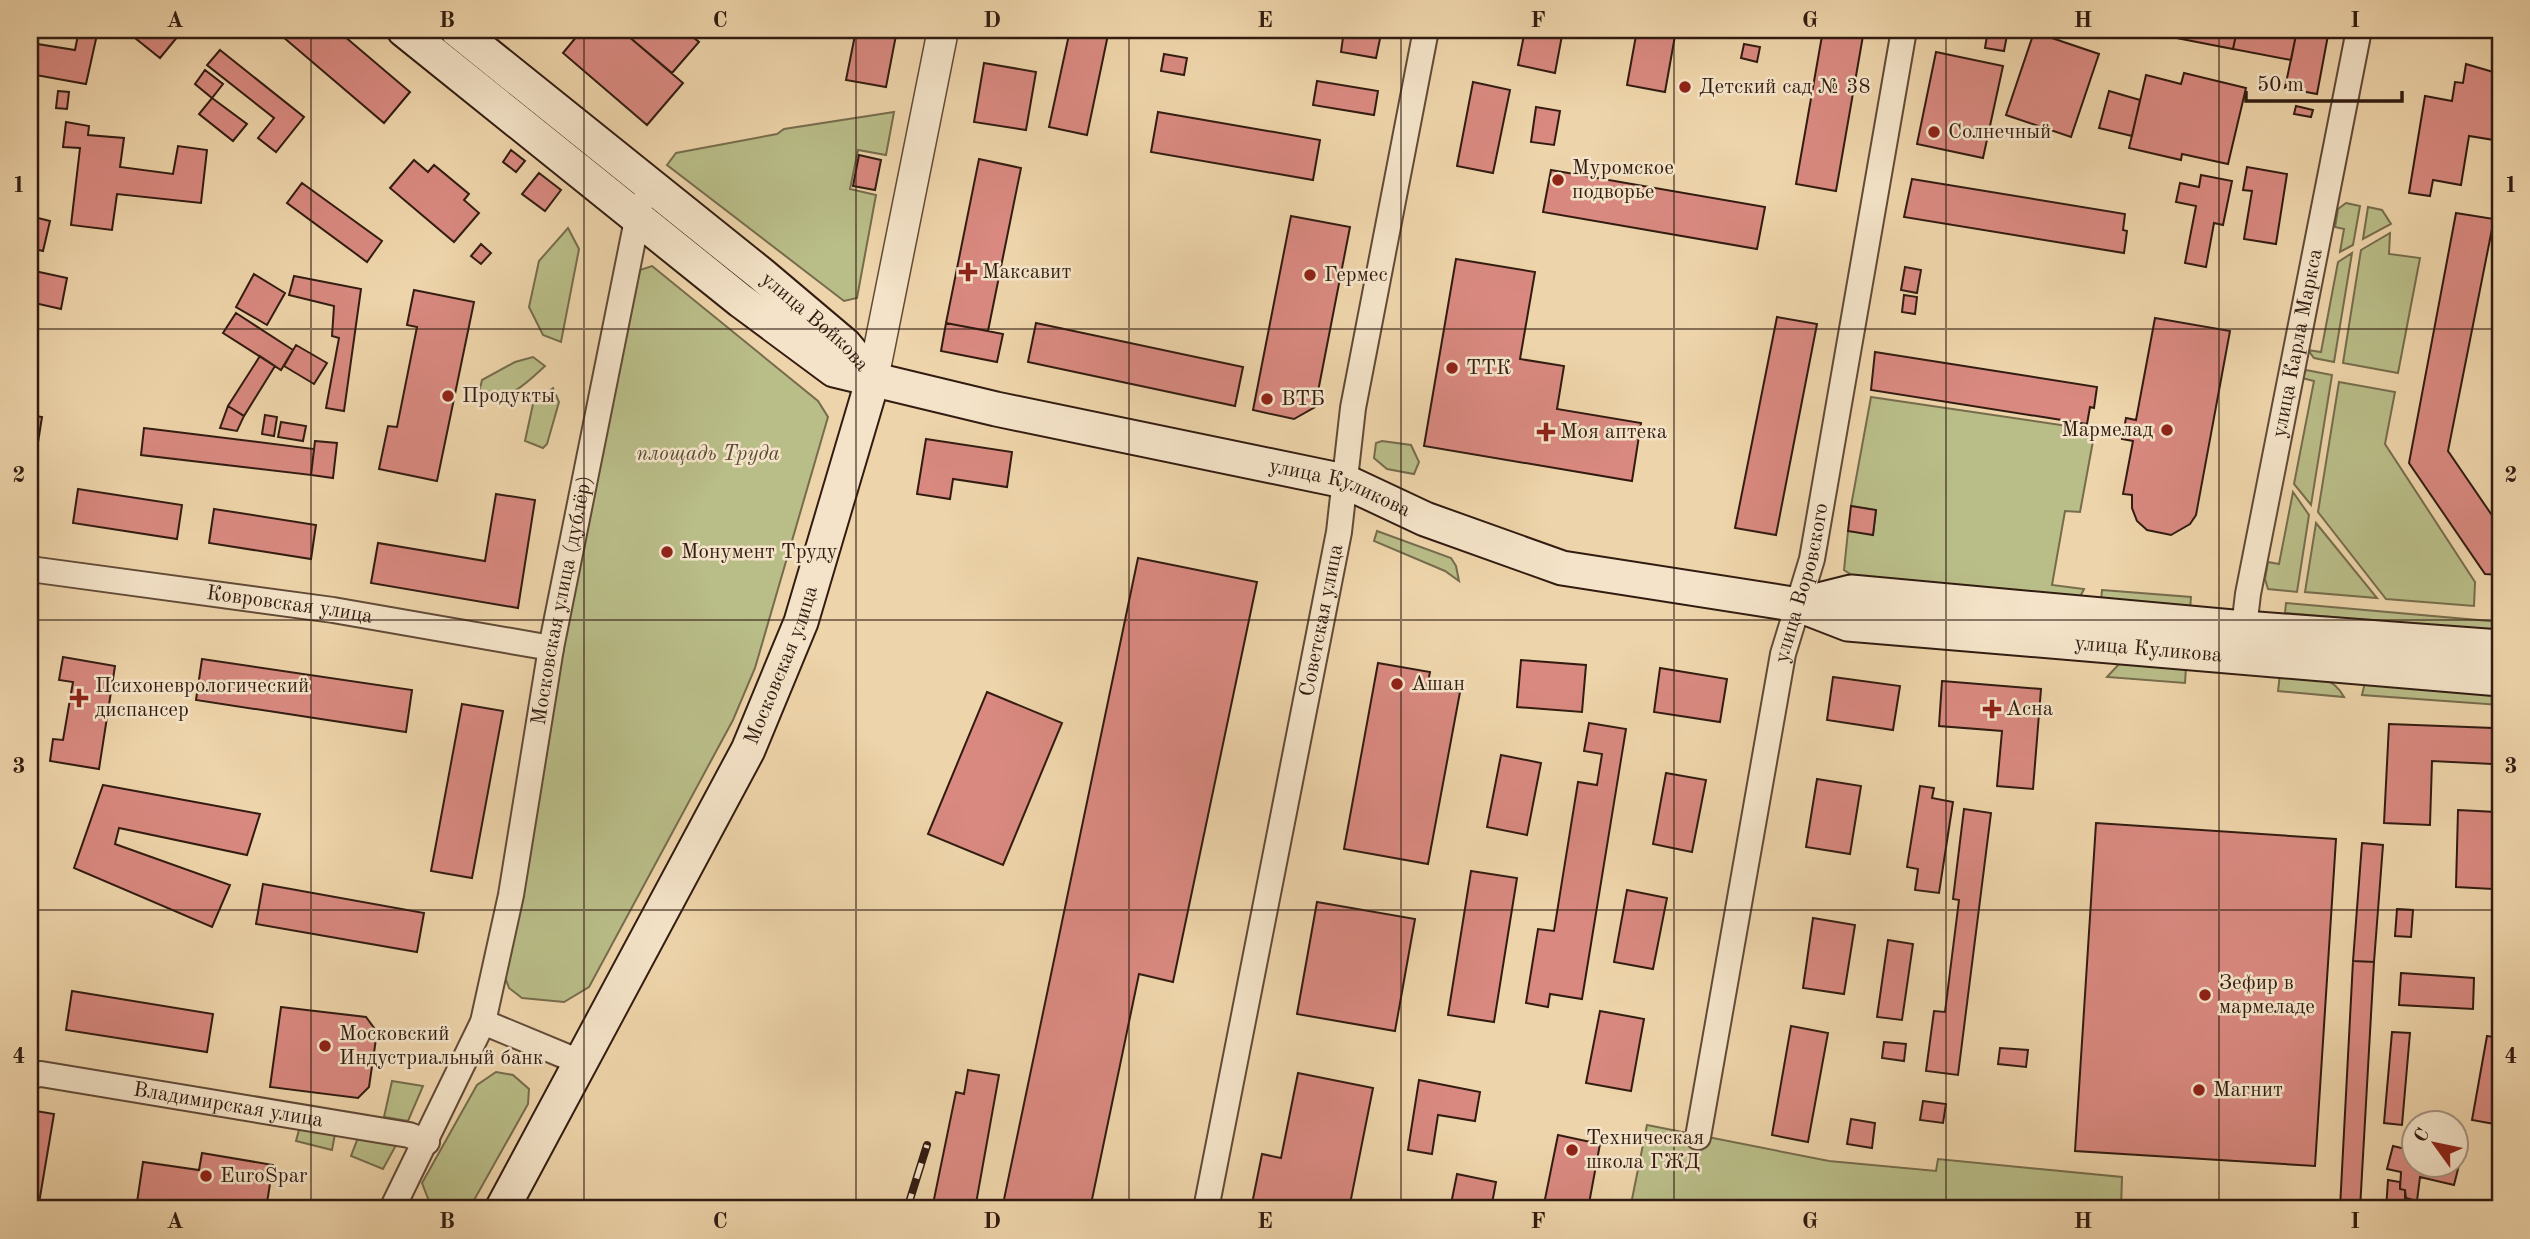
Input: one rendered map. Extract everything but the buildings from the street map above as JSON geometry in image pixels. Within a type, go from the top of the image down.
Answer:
[{"type":"main road","name":"улица Войкова","points":[[404,30],[637,217],[834,370],[873,379]]},
{"type":"main road","name":"улица Войкова","points":[[457,30],[845,345],[873,379]]},
{"type":"main road","name":"улица Куликова","points":[[873,379],[996,409],[1344,481],[1425,519],[1562,568],[1799,605],[1851,592],[2242,642],[2500,679]]},
{"type":"main road","name":"Московская улица","points":[[502,1209],[748,750],[801,622],[873,379]]},
{"type":"main road","name":"улица Куликова","points":[[2242,642],[2500,647]]},
{"type":"street","name":"Московская улица","points":[[873,379],[943,30]]},
{"type":"street","name":"Советская улица","points":[[1206,1209],[1339,532],[1353,408],[1426,30]]},
{"type":"street","name":"улица Воровского","points":[[1698,1137],[1783,654],[1814,546],[1904,30]]},
{"type":"street","name":"улица Карла Маркса","points":[[2242,642],[2358,30]]},
{"type":"street","name":"Московская улица (дублёр)","points":[[392,1209],[427,1142],[483,1022],[511,895],[551,648],[644,181]]},
{"type":"street","name":"Ковровская улица","points":[[30,569],[333,610],[551,648]]},
{"type":"street","points":[[483,1022],[582,1063]]},
{"type":"street","name":"Владимирская улица","points":[[30,1076],[41,1074],[409,1135],[427,1142]]},
{"type":"green space","points":[[894,112],[886,155],[858,150],[850,189],[876,195],[857,298],[844,301],[667,165],[676,153],[777,134],[784,129]]},
{"type":"green space","points":[[2346,203],[2360,206],[2353,245],[2340,252],[2344,229],[2335,227],[2338,209]]},
{"type":"green space","points":[[2368,207],[2382,210],[2391,224],[2363,239]]},
{"type":"green space","points":[[568,228],[579,249],[561,342],[543,335],[529,307],[539,261]]},
{"type":"green space","points":[[2390,233],[2389,254],[2420,258],[2398,373],[2343,363],[2361,250]]},
{"type":"green space","points":[[2352,253],[2334,362],[2314,358],[2308,350],[2321,352],[2338,262]]},
{"type":"green space","name":"площадь Труда","points":[[652,266],[818,401],[828,417],[755,668],[733,720],[589,987],[564,1002],[522,998],[509,988],[505,977],[564,634],[640,270]]},
{"type":"green space","points":[[533,357],[545,366],[522,386],[507,395],[478,397],[482,380],[515,362]]},
{"type":"green space","points":[[2306,370],[2332,375],[2311,505],[2294,484],[2314,381],[2302,378]]},
{"type":"green space","points":[[2339,382],[2395,392],[2385,444],[2475,582],[2474,606],[2386,599],[2318,512]]},
{"type":"green space","points":[[553,388],[559,402],[547,444],[543,448],[525,441],[533,404]]},
{"type":"green space","points":[[1871,397],[2095,430],[2080,512],[2065,511],[2052,585],[2084,589],[2079,599],[1853,576],[1844,570],[1848,531],[1873,534],[1876,510],[1851,506]]},
{"type":"green space","points":[[1382,441],[1411,445],[1419,462],[1414,474],[1387,469],[1374,458],[1376,443]]},
{"type":"green space","points":[[2293,492],[2309,515],[2297,592],[2268,589],[2265,579],[2268,562],[2279,564]]},
{"type":"green space","points":[[2316,523],[2377,598],[2305,592]]},
{"type":"green space","points":[[1377,531],[1451,558],[1459,581],[1445,571],[1374,541]]},
{"type":"green space","points":[[2102,590],[2191,597],[2190,609],[2101,601]]},
{"type":"green space","points":[[2286,603],[2500,622],[2500,632],[2285,613]]},
{"type":"green space","points":[[2120,663],[2186,667],[2185,683],[2107,677]]},
{"type":"green space","points":[[2280,674],[2325,679],[2339,689],[2344,697],[2278,691]]},
{"type":"green space","points":[[2365,682],[2500,690],[2500,705],[2362,695]]},
{"type":"green space","points":[[496,1072],[513,1075],[529,1089],[528,1104],[469,1209],[438,1209],[429,1201],[422,1183],[477,1085]]},
{"type":"green space","points":[[392,1081],[423,1086],[408,1121],[384,1117]]},
{"type":"green space","points":[[1647,1125],[1829,1161],[1936,1171],[1938,1159],[2122,1177],[2121,1209],[1630,1209]]},
{"type":"green space","points":[[300,1126],[335,1134],[332,1150],[296,1141]]},
{"type":"green space","points":[[359,1135],[392,1139],[395,1147],[383,1169],[351,1156]]},
{"type":"railway","points":[[907,1209],[927,1145]]},
{"type":"place","name":"Детский сад № 38","points":[[1685,87]]},
{"type":"place","name":"Солнечный","points":[[1934,132]]},
{"type":"place","name":"Муромское подворье","points":[[1558,180]]},
{"type":"place","name":"Максавит","points":[[968,272]]},
{"type":"place","name":"Гермес","points":[[1310,275]]},
{"type":"place","name":"ТТК","points":[[1452,368]]},
{"type":"place","name":"Продукты","points":[[448,396]]},
{"type":"place","name":"ВТБ","points":[[1267,399]]},
{"type":"place","name":"Мармелад","points":[[2167,430]]},
{"type":"place","name":"Моя аптека","points":[[1546,432]]},
{"type":"place","name":"Монумент Труду","points":[[667,552]]},
{"type":"place","name":"Ашан","points":[[1397,684]]},
{"type":"place","name":"Психоневрологический диспансер","points":[[79,698]]},
{"type":"place","name":"Асна","points":[[1992,709]]},
{"type":"place","name":"Зефир в мармеладе","points":[[2205,995]]},
{"type":"place","name":"Московский Индустриальный банк","points":[[325,1046]]},
{"type":"place","name":"Магнит","points":[[2199,1090]]},
{"type":"place","name":"Техническая школа ГЖД","points":[[1572,1150]]},
{"type":"place","name":"EuroSpar","points":[[206,1176]]}]
